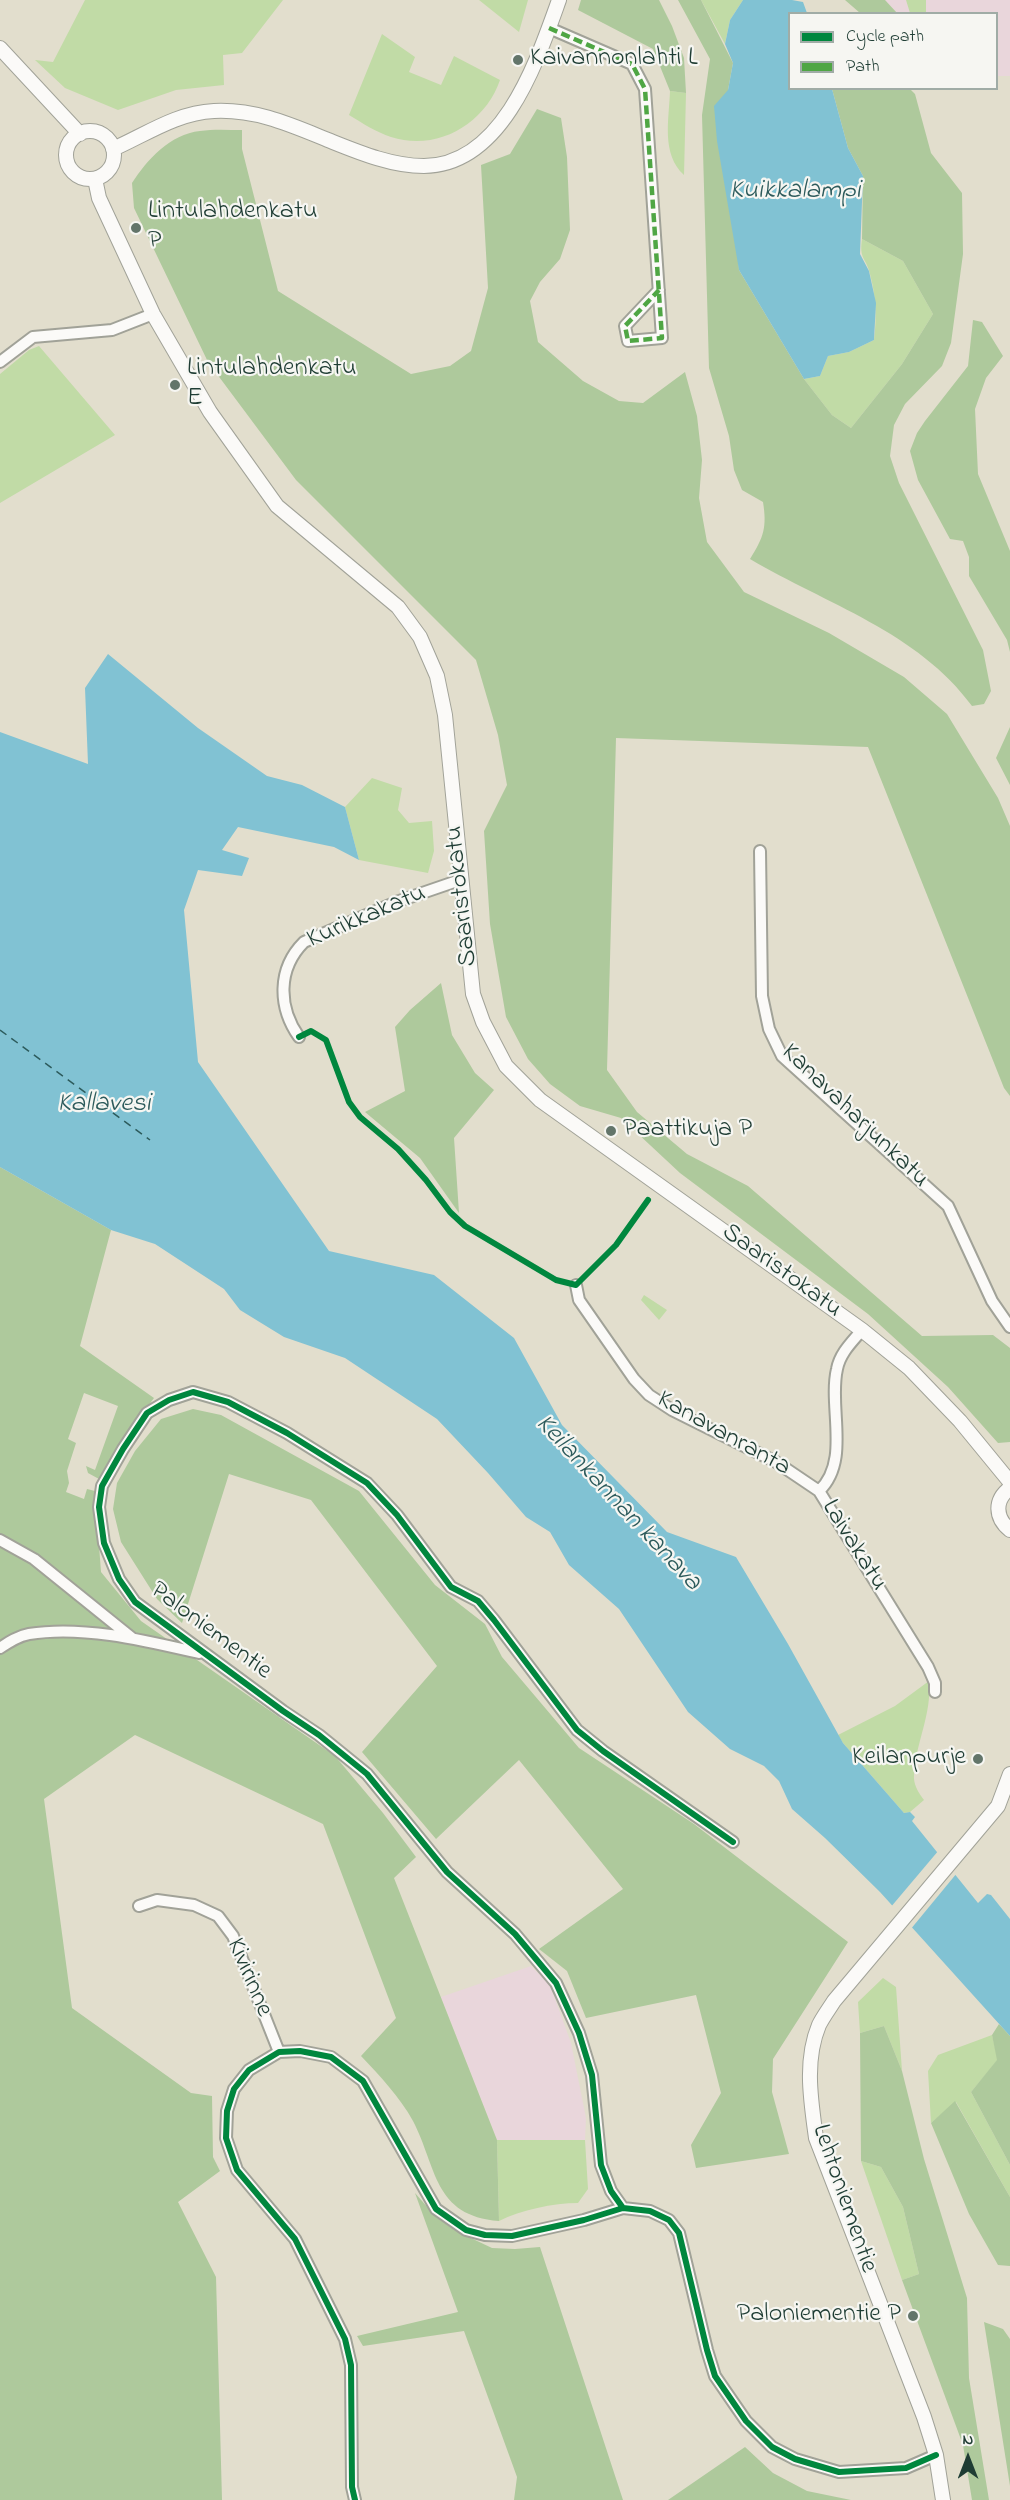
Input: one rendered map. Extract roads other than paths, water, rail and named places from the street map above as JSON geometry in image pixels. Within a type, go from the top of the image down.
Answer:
[{"type":"main road","points":[[113,148],[166,122],[189,114],[216,111],[266,116],[388,162],[425,166],[449,161],[472,151],[489,138],[506,118],[527,78],[559,0]]},
{"type":"main road","points":[[0,48],[80,134]]},
{"type":"main road","points":[[93,132],[100,134],[106,137],[113,148],[112,164],[108,171],[95,179],[80,177],[74,173],[66,159],[69,144],[80,134],[93,132]]},
{"type":"main road","name":"Saaristokatu","points":[[95,179],[99,198],[153,314],[210,412],[277,506],[398,607],[420,637],[437,676],[445,715],[473,994],[483,1022],[506,1066],[540,1100],[862,1330],[909,1368],[960,1421],[1010,1482]]},
{"type":"main road","points":[[1010,1488],[1003,1495],[998,1508],[1001,1521],[1010,1530]]},
{"type":"main road","name":"Lehtoniementie","points":[[943,2500],[936,2455],[924,2417],[816,2138],[810,2095],[811,2056],[819,2025],[834,2001],[998,1806],[1010,1774]]},
{"type":"street","points":[[549,28],[632,64],[641,79],[645,89],[659,290],[662,338],[628,341],[625,326],[659,290]]},
{"type":"street","points":[[0,362],[33,336],[112,330],[153,314]]},
{"type":"street","name":"Kanavaharjunkatu","points":[[760,851],[762,996],[769,1029],[782,1056],[948,1206],[993,1301],[1010,1327]]},
{"type":"street","name":"Kurikkakatu","points":[[299,1037],[289,1023],[284,1001],[285,971],[292,954],[304,942],[399,901],[460,880]]},
{"type":"street","name":"Kanavanranta","points":[[576,1285],[579,1300],[634,1379],[649,1395],[672,1410],[776,1461],[819,1491]]},
{"type":"street","name":"Laivakatu","points":[[862,1330],[842,1354],[836,1371],[835,1466],[829,1482],[819,1491],[928,1667],[935,1683],[935,1692]]},
{"type":"street","name":"Paloniementie","points":[[623,2208],[612,2191],[601,2165],[592,2075],[579,2033],[556,1983],[515,1934],[447,1872],[367,1774],[319,1735],[135,1602],[119,1579],[104,1543],[99,1507],[102,1486],[147,1413],[169,1400],[194,1392],[228,1402],[287,1433],[367,1483],[397,1515],[451,1587],[478,1602],[494,1620],[577,1730],[603,1751],[733,1842]]},
{"type":"street","points":[[0,1540],[34,1559],[133,1638]]},
{"type":"street","points":[[0,1648],[16,1638],[60,1632],[133,1638],[203,1653]]},
{"type":"street","name":"Kivirinne","points":[[139,1906],[157,1900],[194,1905],[218,1916],[233,1936],[279,2052]]},
{"type":"street","points":[[355,2500],[352,2487],[351,2365],[345,2339],[295,2239],[237,2170],[226,2138],[227,2111],[234,2089],[249,2070],[279,2052],[300,2051],[331,2057],[363,2081],[436,2209],[466,2230],[485,2235],[512,2236],[584,2220],[623,2208],[650,2211],[669,2220],[679,2233],[715,2376],[746,2421],[772,2447],[795,2459],[839,2472],[906,2468],[936,2455]]},
{"type":"water","name":"Kuikkalampi","points":[[743,0],[803,2],[807,12],[788,12],[788,90],[832,90],[848,148],[863,176],[860,254],[869,271],[876,303],[874,340],[849,352],[828,356],[820,376],[804,379],[739,270],[717,141],[714,106],[728,90],[733,63],[725,44],[730,20]]},
{"type":"water","name":"Kallavesi","points":[[108,654],[198,728],[267,776],[302,785],[345,807],[359,860],[334,847],[238,827],[222,850],[249,858],[242,876],[198,870],[184,910],[198,1062],[329,1251],[434,1275],[514,1338],[562,1425],[667,1532],[736,1557],[843,1743],[904,1813],[910,1812],[915,1817],[912,1821],[978,1903],[987,1894],[991,1895],[1010,1919],[1010,2036],[880,1892],[792,1809],[779,1781],[764,1766],[730,1749],[688,1712],[619,1609],[569,1565],[550,1532],[526,1517],[437,1419],[345,1358],[284,1337],[240,1310],[224,1289],[155,1244],[111,1230],[0,1167],[0,732],[88,764],[85,688]]},
{"type":"place","name":"Kaivannonlahti L","points":[[518,60]]},
{"type":"place","name":"Lintulahdenkatu P","points":[[136,228]]},
{"type":"place","name":"Lintulahdenkatu E","points":[[175,385]]},
{"type":"place","name":"Paattikuja P","points":[[611,1131]]},
{"type":"place","name":"Keilanpurje","points":[[978,1759]]},
{"type":"place","name":"Paloniementie P","points":[[913,2316]]},
{"type":"water label","name":"Keilankannan kanava","points":[[617,1504]]}]
